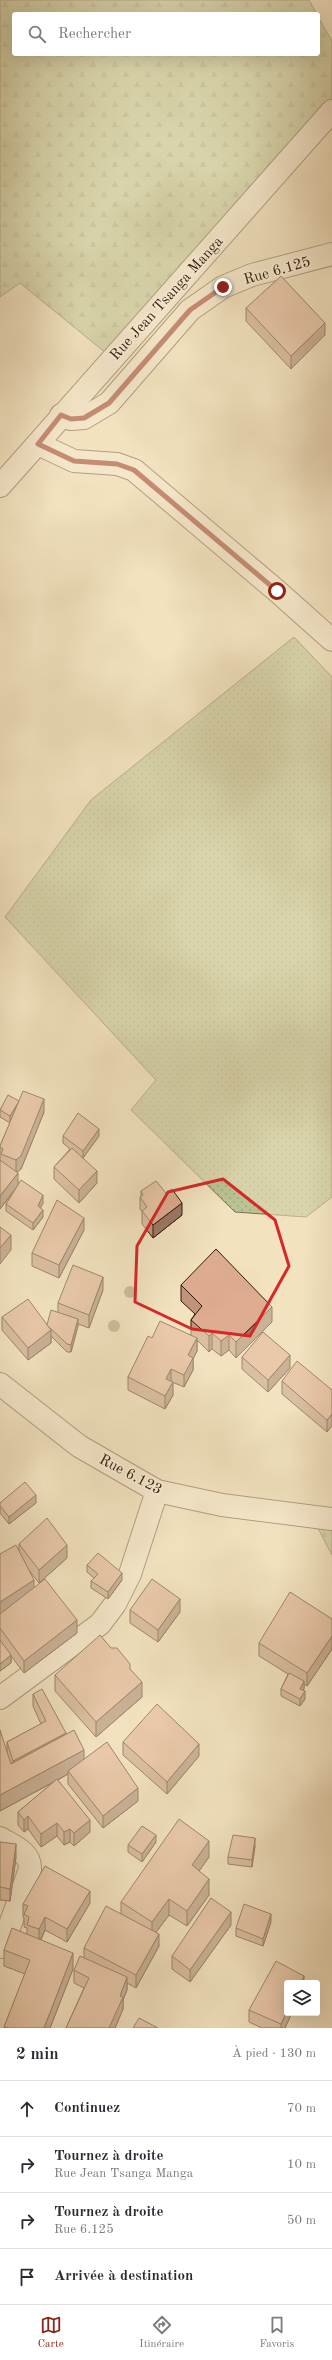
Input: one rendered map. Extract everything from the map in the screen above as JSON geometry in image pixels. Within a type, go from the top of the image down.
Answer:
[{"type":"street","name":"Rue Jean Tsanga Manga","points":[[0,486],[38,444],[61,415],[332,111]]},
{"type":"street","name":"Rue 6.125","points":[[61,415],[71,419],[84,418],[109,403],[190,310],[223,287],[252,276],[332,254]]},
{"type":"street","points":[[38,444],[74,461],[117,464],[134,470],[277,591],[332,640]]},
{"type":"street","name":"Rue 6.123","points":[[0,1384],[79,1446],[157,1491],[222,1505],[332,1518]]},
{"type":"street","points":[[0,1698],[100,1624],[115,1604],[130,1574],[157,1491]]},
{"type":"street","points":[[0,1838],[25,1853],[30,1863],[30,1869],[2,1947]]},
{"type":"highlighted area","points":[[223,1179],[275,1220],[289,1266],[250,1336],[192,1329],[135,1302],[137,1246],[168,1192]]},
{"type":"green space","points":[[0,0],[309,0],[316,12],[12,12],[12,56],[320,56],[320,20],[332,41],[332,111],[112,358],[20,283],[0,297]]},
{"type":"green space","points":[[294,637],[332,677],[332,1197],[306,1217],[235,1212],[131,1110],[156,1080],[5,917],[91,800]]},
{"type":"green space","points":[[312,1517],[332,1519],[332,1555]]},
{"type":"building","points":[[281,276],[325,323],[291,356],[246,308]]},
{"type":"building","points":[[23,1091],[44,1099],[21,1156],[16,1160],[1,1154],[3,1149],[0,1146]]},
{"type":"building","points":[[8,1095],[19,1101],[10,1116],[0,1110]]},
{"type":"building","points":[[78,1113],[99,1129],[83,1151],[63,1136]]},
{"type":"building","points":[[72,1148],[97,1171],[79,1190],[54,1167]]},
{"type":"building","points":[[0,1160],[18,1173],[0,1196]]},
{"type":"building","points":[[21,1180],[43,1195],[38,1206],[43,1210],[33,1223],[6,1204]]},
{"type":"building","points":[[156,1181],[166,1193],[172,1189],[182,1203],[153,1225],[142,1211],[147,1207],[140,1197],[143,1195],[141,1191]]},
{"type":"building","points":[[57,1200],[84,1218],[59,1265],[32,1253]]},
{"type":"building","points":[[0,1227],[11,1235],[0,1248]]},
{"type":"building","points":[[216,1249],[272,1307],[236,1342],[229,1335],[221,1341],[212,1333],[209,1336],[191,1320],[202,1306],[181,1285]]},
{"type":"building","points":[[73,1265],[103,1277],[89,1315],[58,1303]]},
{"type":"building","points":[[28,1299],[51,1330],[28,1348],[2,1317]]},
{"type":"building","points":[[51,1310],[78,1319],[71,1345],[67,1344],[47,1325]]},
{"type":"building","points":[[160,1321],[197,1338],[188,1355],[193,1358],[184,1375],[171,1369],[166,1379],[173,1382],[165,1396],[128,1377],[148,1336],[152,1338]]},
{"type":"building","points":[[263,1332],[290,1355],[268,1380],[242,1357]]},
{"type":"building","points":[[297,1361],[332,1390],[332,1414],[327,1420],[282,1381]]},
{"type":"building","points":[[25,1482],[36,1495],[9,1517],[0,1506],[0,1503]]},
{"type":"building","points":[[47,1518],[67,1545],[39,1570],[19,1544]]},
{"type":"building","points":[[16,1545],[34,1580],[0,1602],[0,1554]]},
{"type":"building","points":[[98,1553],[122,1573],[108,1592],[91,1581],[98,1574],[87,1565]]},
{"type":"building","points":[[45,1579],[77,1620],[24,1661],[0,1628],[0,1614]]},
{"type":"building","points":[[152,1579],[180,1599],[158,1630],[130,1610]]},
{"type":"building","points":[[290,1592],[332,1619],[332,1636],[307,1673],[259,1643]]},
{"type":"building","points":[[100,1635],[111,1648],[117,1648],[130,1664],[130,1669],[142,1682],[96,1722],[55,1675]]},
{"type":"building","points":[[0,1640],[11,1655],[0,1664]]},
{"type":"building","points":[[289,1673],[304,1681],[300,1689],[305,1691],[300,1699],[281,1689]]},
{"type":"building","points":[[42,1689],[66,1733],[13,1761],[7,1742],[46,1721],[33,1694]]},
{"type":"building","points":[[157,1704],[199,1744],[167,1782],[123,1742]]},
{"type":"building","points":[[0,1730],[11,1764],[74,1730],[84,1750],[0,1795]]},
{"type":"building","points":[[107,1742],[138,1788],[103,1816],[68,1771]]},
{"type":"building","points":[[57,1779],[90,1820],[74,1833],[70,1829],[64,1832],[57,1823],[41,1834],[28,1816],[24,1820],[18,1812]]},
{"type":"building","points":[[179,1819],[209,1841],[192,1865],[209,1879],[187,1911],[169,1899],[152,1922],[121,1902]]},
{"type":"building","points":[[142,1826],[156,1835],[142,1854],[128,1845]]},
{"type":"building","points":[[233,1835],[255,1838],[252,1860],[228,1857]]},
{"type":"building","points":[[0,1842],[16,1844],[10,1889],[0,1887]]},
{"type":"building","points":[[45,1866],[90,1891],[67,1929],[45,1917],[39,1929],[27,1925],[29,1917],[24,1914],[28,1906],[23,1904]]},
{"type":"building","points":[[211,1898],[231,1912],[190,1970],[172,1956]]},
{"type":"building","points":[[244,1904],[271,1914],[263,1939],[236,1928]]},
{"type":"building","points":[[106,1906],[159,1934],[136,1975],[84,1948]]},
{"type":"building","points":[[12,1928],[73,1953],[44,2028],[4,2027],[30,1960],[4,1950]]},
{"type":"building","points":[[80,1956],[127,1977],[120,1996],[123,1997],[109,2028],[66,2028],[89,1978],[74,1970]]},
{"type":"building","points":[[276,1961],[304,1976],[302,1980],[284,1980],[285,2016],[281,2024],[249,2010]]},
{"type":"building","points":[[139,2018],[158,2028],[133,2028]]},
{"type":"route","points":[[223,287],[190,310],[109,403],[84,418],[71,419],[61,415],[38,444],[74,461],[117,464],[134,470],[277,591]]}]
